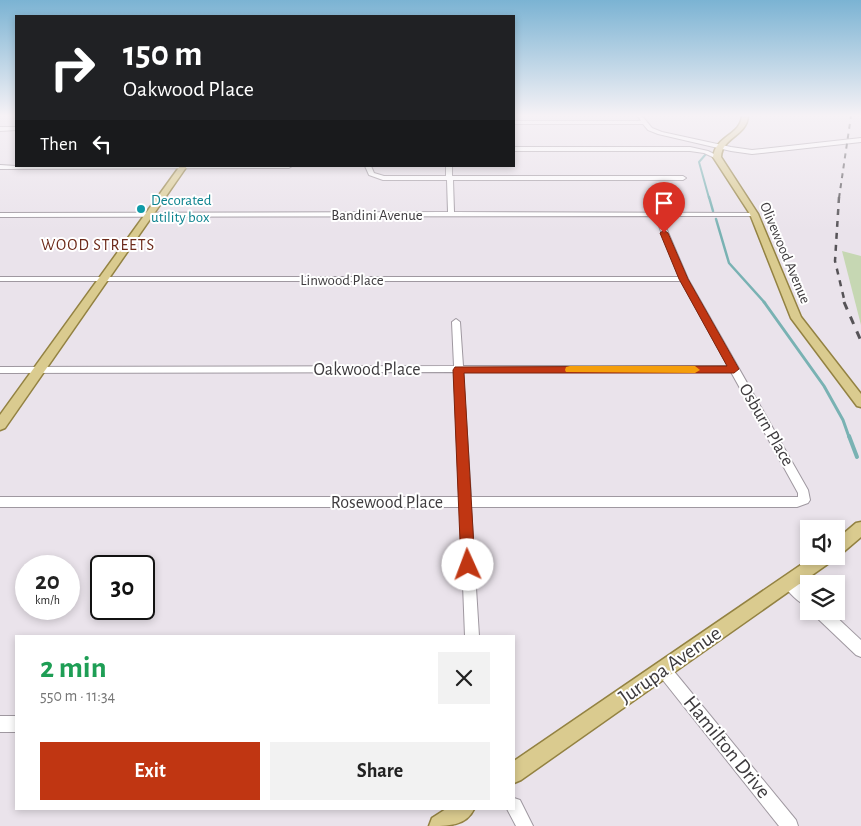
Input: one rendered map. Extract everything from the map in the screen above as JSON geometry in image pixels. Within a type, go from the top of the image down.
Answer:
[{"type":"main road","name":"Olivewood Avenue","points":[[716,157],[754,214],[796,318],[861,403]]},
{"type":"main road","points":[[0,425],[183,167]]},
{"type":"main road","points":[[845,541],[861,528]]},
{"type":"main road","name":"Jurupa Avenue","points":[[515,772],[814,565]]},
{"type":"main road","points":[[440,826],[463,810]]},
{"type":"street","points":[[711,155],[716,157]]},
{"type":"street","points":[[0,167],[15,167]]},
{"type":"street","points":[[368,167],[372,174],[383,178],[683,178]]},
{"type":"street","points":[[449,167],[451,215]]},
{"type":"street","name":"Bandini Avenue","points":[[0,215],[658,216],[754,214]]},
{"type":"street","name":"Osburn Place","points":[[658,216],[684,279],[804,493],[804,500]]},
{"type":"street","name":"Linwood Place","points":[[0,279],[684,279]]},
{"type":"street","points":[[456,322],[472,635]]},
{"type":"street","name":"Oakwood Place","points":[[0,370],[734,369]]},
{"type":"street","name":"Rosewood Place","points":[[0,502],[466,503],[797,502],[804,500]]},
{"type":"street","points":[[789,583],[800,593]]},
{"type":"street","points":[[829,620],[861,650]]},
{"type":"street","name":"Hamilton Drive","points":[[663,669],[790,826]]},
{"type":"street","points":[[0,724],[15,724]]},
{"type":"street","points":[[515,808],[525,826]]},
{"type":"green space","points":[[842,251],[861,256],[861,325]]},
{"type":"waterway","points":[[706,155],[699,162],[709,198]]},
{"type":"waterway","points":[[709,197],[713,211]]},
{"type":"waterway","points":[[716,219],[729,263],[765,303]]},
{"type":"waterway","points":[[764,302],[824,386],[843,420],[849,437]]},
{"type":"waterway","points":[[849,436],[857,457]]},
{"type":"railway","points":[[839,198],[845,155]]},
{"type":"railway","points":[[839,197],[835,261],[845,303]]},
{"type":"railway","points":[[844,302],[861,341]]},
{"type":"slow traffic","points":[[570,370],[695,370]]},
{"type":"place","name":"Decorated utility box","points":[[141,209]]},
{"type":"district","name":"WOOD STREETS","points":[[98,245]]},
{"type":"route","points":[[468,565],[458,370],[734,369],[684,279],[664,233]]}]
